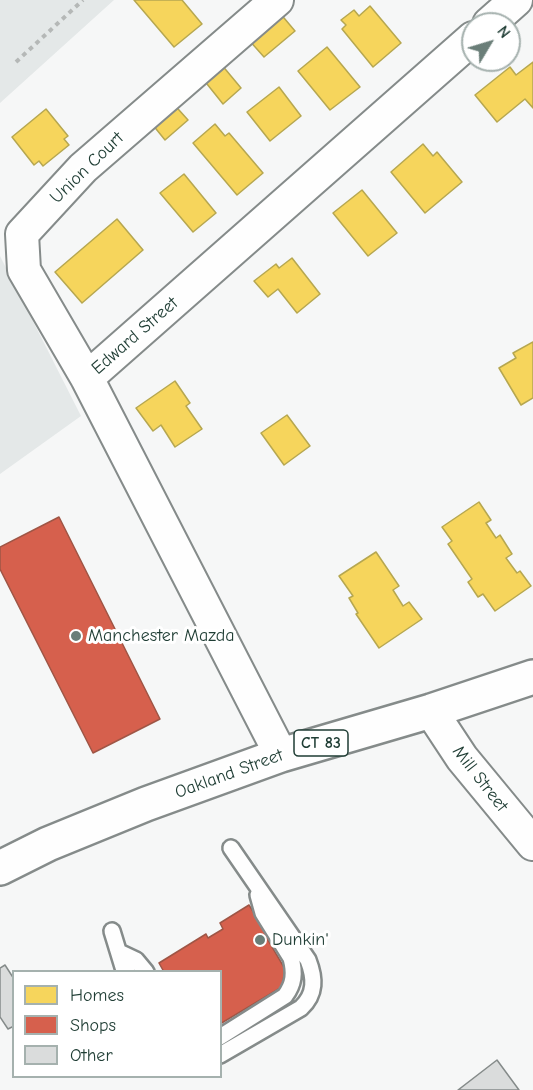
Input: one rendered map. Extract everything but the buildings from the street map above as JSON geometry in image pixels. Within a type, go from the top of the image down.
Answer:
[{"type":"main road","name":"Oakland Street","points":[[0,868],[48,844],[146,804],[281,755],[431,711],[533,677]]},
{"type":"street","name":"Union Court","points":[[87,378],[24,270],[22,234],[83,168],[277,0]]},
{"type":"street","points":[[502,12],[516,0]]},
{"type":"street","name":"Edward Street","points":[[281,755],[87,378],[461,49]]},
{"type":"street","name":"Mill Street","points":[[431,711],[462,758],[533,844]]},
{"type":"lane","points":[[222,1054],[301,1008],[309,1000],[313,989],[312,972],[308,960],[231,848]]},
{"type":"lane","points":[[222,1036],[285,996],[291,988],[293,979],[291,958],[263,913],[255,883]]},
{"type":"lane","points":[[112,931],[126,970]]},
{"type":"lane","points":[[119,952],[136,960],[144,970]]},
{"type":"path","points":[[16,62],[83,0]]},
{"type":"shaded area","points":[[0,0],[114,0],[0,103]]},
{"type":"shaded area","points":[[0,256],[81,416],[0,474]]},
{"type":"place","name":"Manchester Mazda","points":[[76,636]]},
{"type":"place","name":"Dunkin'","points":[[260,940]]}]
